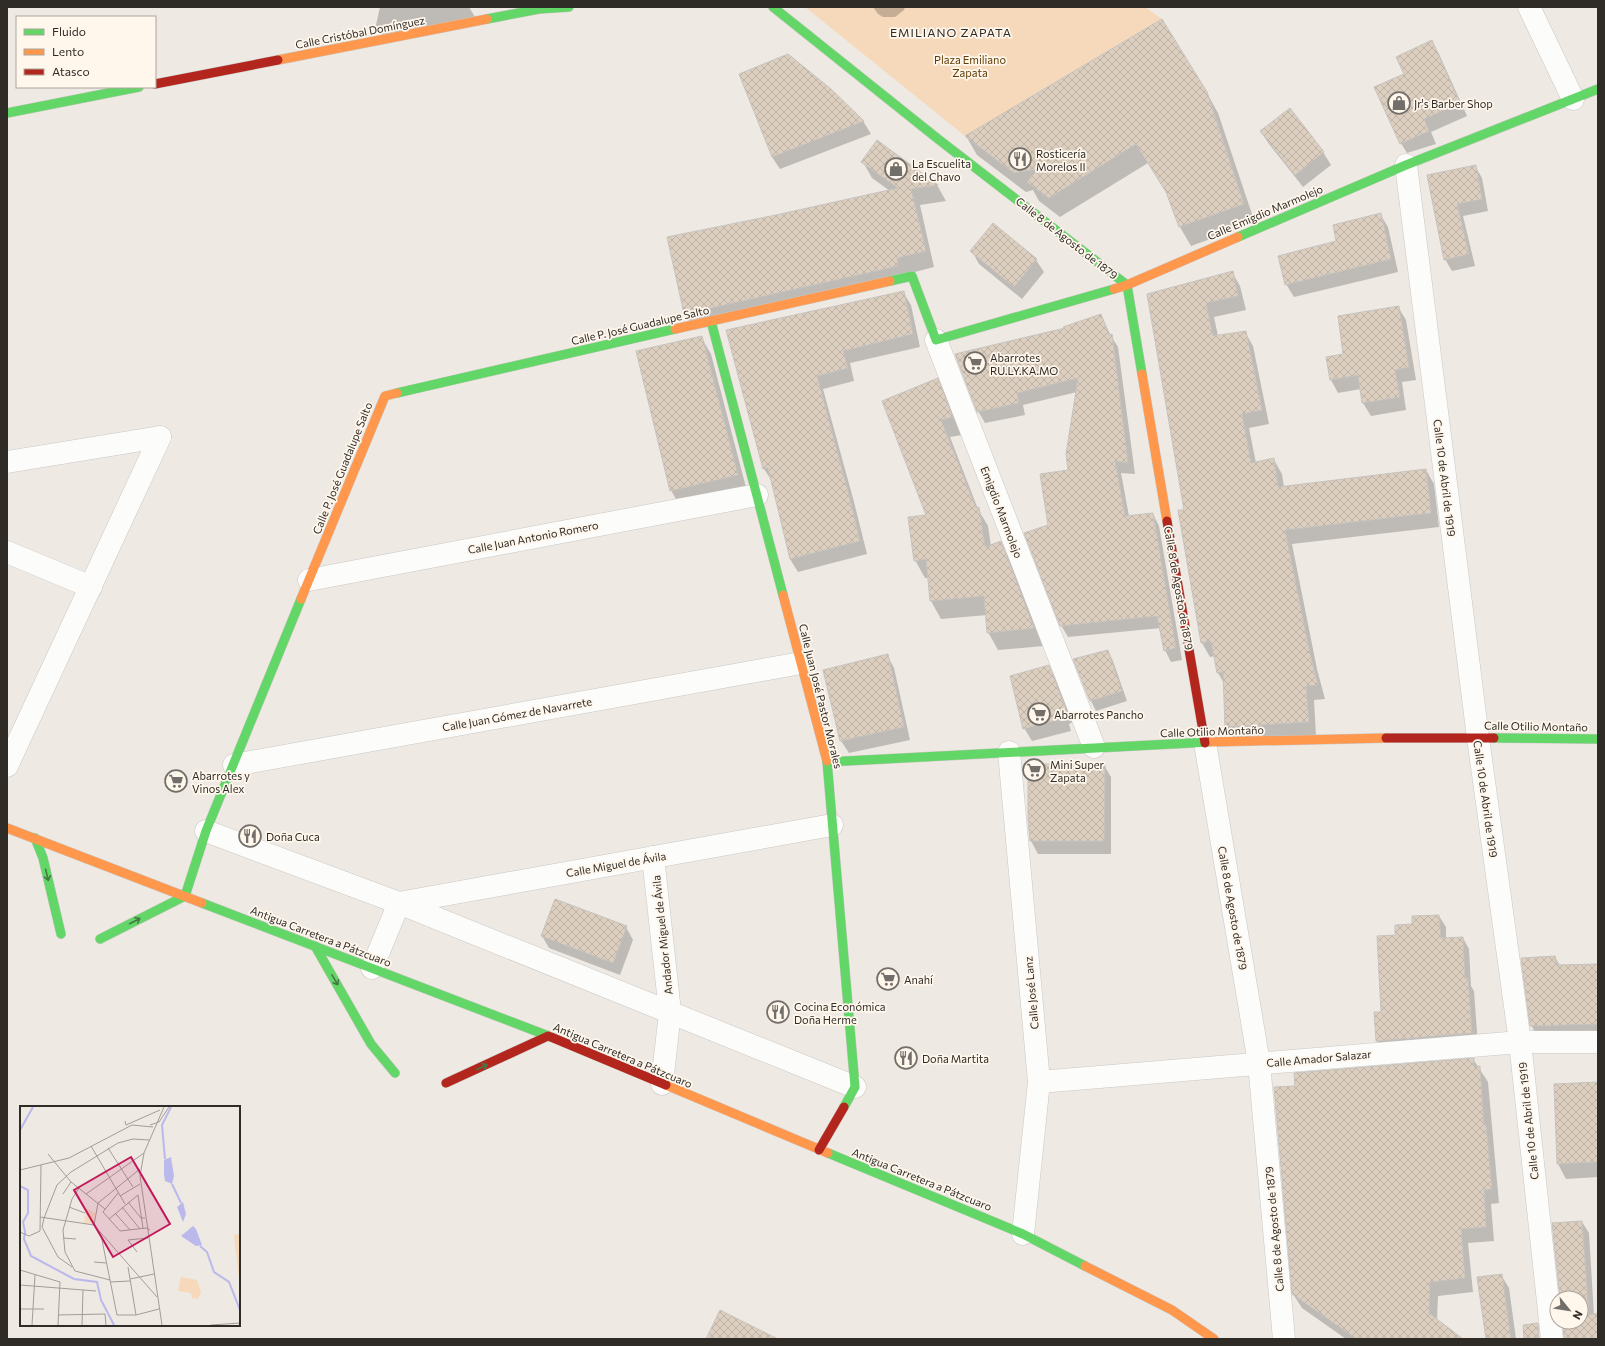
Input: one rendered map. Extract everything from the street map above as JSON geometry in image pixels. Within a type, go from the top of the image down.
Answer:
[{"type":"street","name":"Calle Cristóbal Domínguez","points":[[156,84],[536,8],[569,7]]},
{"type":"street","name":"Calle 8 de Agosto de 1879","points":[[773,7],[938,139],[1128,285],[1259,1063],[1284,1339]]},
{"type":"street","points":[[1529,7],[1573,99]]},
{"type":"street","points":[[7,113],[134,88]]},
{"type":"street","name":"Calle Emigdio Marmolejo","points":[[936,340],[1128,285],[1406,165],[1598,89]]},
{"type":"street","name":"Calle 10 de Abril de 1919","points":[[1406,165],[1478,738],[1520,1042],[1552,1339]]},
{"type":"street","name":"Calle P. José Guadalupe Salto","points":[[185,896],[206,831],[385,396],[912,276]]},
{"type":"street","name":"Emigdio Marmolejo","points":[[912,276],[1094,747]]},
{"type":"street","name":"Calle Juan José Pastor Morales","points":[[711,321],[827,762],[855,1087]]},
{"type":"street","points":[[7,462],[160,437],[7,766]]},
{"type":"street","name":"Calle Juan Antonio Romero","points":[[309,580],[757,495]]},
{"type":"street","points":[[7,552],[91,587]]},
{"type":"street","name":"Calle Juan Gómez de Navarrete","points":[[234,765],[801,663]]},
{"type":"street","name":"Calle Otilio Montaño","points":[[827,762],[1094,747],[1205,743],[1478,738],[1598,739]]},
{"type":"street","name":"Calle José Lanz","points":[[1009,752],[1040,1082],[1023,1234]]},
{"type":"street","name":"Calle Miguel de Ávila","points":[[400,903],[832,824]]},
{"type":"street","name":"Antigua Carretera a Pátzcuaro","points":[[7,828],[548,1036],[1023,1234],[1172,1310],[1214,1339]]},
{"type":"street","points":[[206,831],[400,903],[855,1087],[819,1150]]},
{"type":"street","points":[[35,838],[43,858],[61,934]]},
{"type":"street","name":"Andador Miguel de Ávila","points":[[654,857],[670,1012],[662,1084]]},
{"type":"street","points":[[100,939],[185,896]]},
{"type":"street","points":[[372,968],[400,903]]},
{"type":"street","points":[[315,946],[371,1044],[395,1073]]},
{"type":"street","points":[[446,1083],[548,1036]]},
{"type":"street","name":"Calle Amador Salazar","points":[[1040,1082],[1520,1042],[1598,1042]]},
{"type":"green space","name":"Plaza Emiliano Zapata","points":[[805,7],[1145,7],[1162,19],[965,136]]},
{"type":"building","points":[[1162,19],[1207,92],[1244,204],[1179,227],[1166,192],[1136,144],[1049,198],[1027,182],[1038,169],[1014,173],[965,136]]},
{"type":"building","points":[[1432,40],[1460,103],[1424,119],[1429,131],[1400,144],[1374,87],[1404,74],[1396,57]]},
{"type":"building","points":[[788,54],[831,89],[864,121],[772,157],[739,74]]},
{"type":"building","points":[[1290,108],[1324,152],[1295,175],[1260,131]]},
{"type":"building","points":[[877,140],[938,185],[911,189],[926,251],[897,258],[898,266],[684,314],[667,237],[898,188],[861,162]]},
{"type":"building","points":[[1476,165],[1482,199],[1457,204],[1469,254],[1444,260],[1427,175]]},
{"type":"building","points":[[1381,213],[1391,259],[1285,285],[1278,256],[1336,241],[1333,225]]},
{"type":"building","points":[[993,223],[1037,259],[1014,287],[970,251]]},
{"type":"building","points":[[1233,271],[1238,296],[1206,303],[1213,336],[1246,331],[1262,410],[1242,414],[1251,463],[1274,458],[1278,487],[1426,469],[1431,513],[1285,530],[1310,654],[1318,685],[1306,686],[1309,722],[1225,727],[1223,672],[1217,673],[1211,641],[1201,643],[1178,510],[1184,510],[1147,294]]},
{"type":"building","points":[[904,291],[913,334],[843,351],[848,368],[817,376],[860,541],[790,559],[768,468],[763,469],[726,330]]},
{"type":"building","points":[[1399,306],[1409,367],[1395,370],[1400,397],[1362,403],[1358,375],[1330,380],[1326,357],[1343,354],[1338,316]]},
{"type":"building","points":[[1101,314],[1109,335],[1112,334],[1128,463],[1115,461],[1125,516],[1153,513],[1176,648],[1164,651],[1157,616],[1060,626],[1024,533],[1048,525],[1040,474],[1068,470],[1066,454],[1078,378],[1017,393],[1019,403],[977,412],[955,354],[1065,328],[1063,327]]},
{"type":"building","points":[[702,336],[738,475],[670,491],[636,351]]},
{"type":"building","points":[[938,378],[953,417],[941,420],[976,508],[979,507],[985,547],[1001,541],[1034,628],[987,633],[984,596],[930,601],[926,559],[914,561],[908,517],[926,515],[882,401]]},
{"type":"building","points":[[1108,650],[1122,691],[1090,701],[1073,659]]},
{"type":"building","points":[[888,654],[904,727],[840,741],[823,670]]},
{"type":"building","points":[[1049,665],[1066,709],[1063,711],[1064,718],[1023,729],[1010,676]]},
{"type":"building","points":[[1028,764],[1105,764],[1104,841],[1030,841],[1028,818]]},
{"type":"building","points":[[555,899],[627,926],[613,963],[541,936]]},
{"type":"building","points":[[1439,915],[1441,938],[1463,937],[1465,979],[1468,978],[1472,1033],[1376,1041],[1374,1012],[1381,1012],[1377,936],[1395,935],[1395,925],[1412,924],[1412,916]]},
{"type":"building","points":[[1555,956],[1557,965],[1598,964],[1598,1024],[1530,1026],[1521,958]]},
{"type":"building","points":[[1474,1058],[1474,1067],[1480,1066],[1484,1125],[1486,1125],[1492,1189],[1484,1190],[1486,1227],[1461,1229],[1465,1278],[1430,1282],[1429,1313],[1463,1339],[1357,1339],[1292,1294],[1274,1087],[1295,1086],[1294,1073]]},
{"type":"building","points":[[1598,1082],[1598,1162],[1557,1164],[1554,1084]]},
{"type":"building","points":[[1582,1221],[1587,1290],[1559,1290],[1552,1223]]},
{"type":"building","points":[[1502,1274],[1511,1339],[1486,1339],[1477,1277]]},
{"type":"building","points":[[720,1310],[778,1339],[706,1339]]},
{"type":"building","points":[[1598,1313],[1598,1339],[1564,1339],[1563,1330],[1589,1330],[1589,1315]]},
{"type":"building","points":[[1538,1323],[1539,1339],[1524,1339],[1523,1325]]},
{"type":"traffic: fast","points":[[487,19],[539,9],[569,7]]},
{"type":"traffic: fast","points":[[773,7],[938,139],[1127,285],[1142,374]]},
{"type":"traffic: fast","points":[[7,113],[134,88]]},
{"type":"traffic: fast","points":[[1238,237],[1406,165],[1598,89]]},
{"type":"traffic: fast","points":[[890,281],[912,276],[936,340],[1114,289]]},
{"type":"traffic: fast","points":[[711,321],[783,595]]},
{"type":"traffic: fast","points":[[397,393],[675,329]]},
{"type":"traffic: fast","points":[[100,939],[185,896],[206,831],[301,599]]},
{"type":"traffic: fast","points":[[1494,738],[1598,739]]},
{"type":"traffic: fast","points":[[827,762],[1210,742]]},
{"type":"traffic: fast","points":[[827,761],[855,1087],[844,1107]]},
{"type":"traffic: fast","points":[[35,838],[43,858],[61,934]]},
{"type":"traffic: fast","points":[[202,903],[551,1037]]},
{"type":"traffic: fast","points":[[315,946],[371,1044],[395,1073]]},
{"type":"traffic: fast","points":[[828,1153],[1023,1234],[1085,1266]]},
{"type":"traffic: slow","points":[[278,60],[487,19]]},
{"type":"traffic: slow","points":[[1114,289],[1127,285],[1238,237]]},
{"type":"traffic: slow","points":[[675,329],[890,281]]},
{"type":"traffic: slow","points":[[1142,374],[1167,521]]},
{"type":"traffic: slow","points":[[301,599],[385,396],[397,393]]},
{"type":"traffic: slow","points":[[783,595],[827,761]]},
{"type":"traffic: slow","points":[[1210,742],[1386,738]]},
{"type":"traffic: slow","points":[[7,828],[202,903]]},
{"type":"traffic: slow","points":[[666,1085],[828,1153]]},
{"type":"traffic: slow","points":[[1085,1266],[1172,1310],[1214,1339]]},
{"type":"traffic: jam","points":[[156,84],[278,60]]},
{"type":"traffic: jam","points":[[1167,521],[1205,743]]},
{"type":"traffic: jam","points":[[1386,738],[1494,738]]},
{"type":"traffic: jam","points":[[446,1083],[548,1036]]},
{"type":"traffic: jam","points":[[551,1037],[666,1085]]},
{"type":"traffic: jam","points":[[819,1150],[844,1107]]},
{"type":"place","name":"Jr's Barber Shop","points":[[1399,103]]},
{"type":"place","name":"Rosticería Morelos II","points":[[1020,159]]},
{"type":"place","name":"La Escuelita del Chavo","points":[[896,169]]},
{"type":"place","name":"Abarrotes RU.LY.KA.MO","points":[[975,363]]},
{"type":"place","name":"Abarrotes Pancho","points":[[1039,714]]},
{"type":"place","name":"Mini Super Zapata","points":[[1034,770]]},
{"type":"place","name":"Abarrotes y Vinos Alex","points":[[176,781]]},
{"type":"place","name":"Doña Cuca","points":[[250,836]]},
{"type":"place","name":"Anahí","points":[[888,979]]},
{"type":"place","name":"Cocina Económica Doña Herme","points":[[778,1012]]},
{"type":"place","name":"Doña Martita","points":[[906,1058]]},
{"type":"district","name":"EMILIANO ZAPATA","points":[[951,32]]}]
